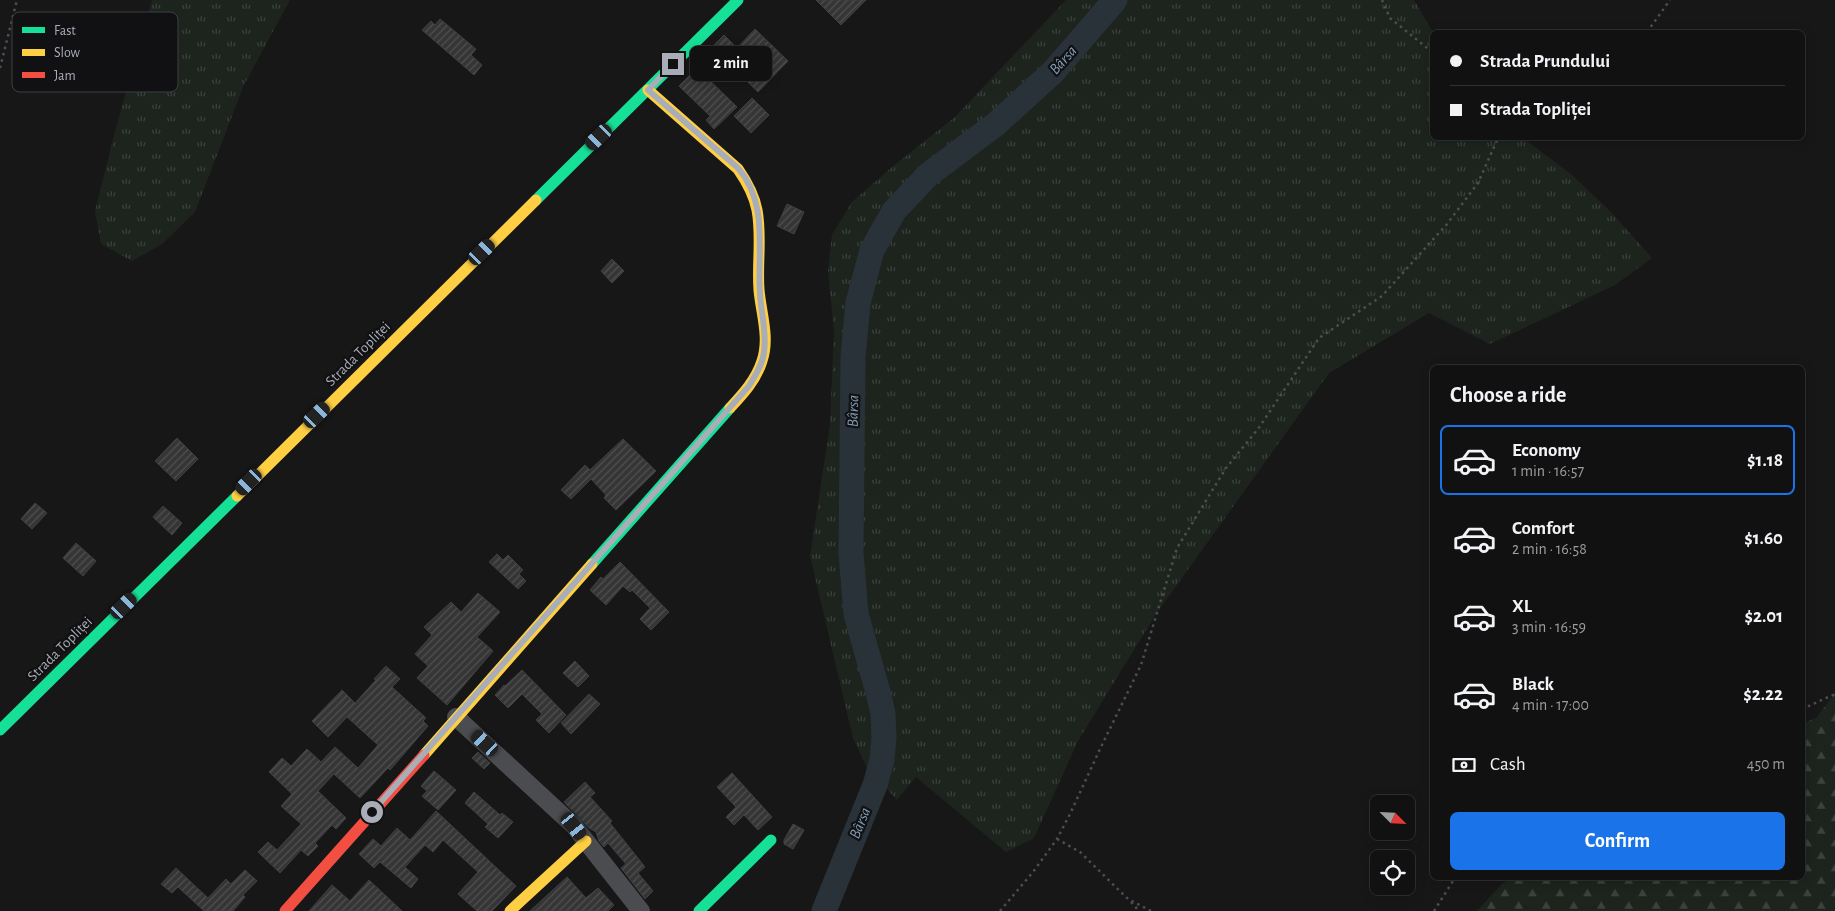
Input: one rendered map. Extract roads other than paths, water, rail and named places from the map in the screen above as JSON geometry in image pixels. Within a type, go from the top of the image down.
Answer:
[{"type":"street","name":"Strada Topliței","points":[[0,730],[738,0]]},
{"type":"street","points":[[285,911],[749,386],[759,370],[764,353],[765,336],[759,284],[758,211],[754,195],[747,179],[738,168],[648,90]]},
{"type":"street","points":[[456,717],[557,809],[586,841],[641,911]]},
{"type":"street","points":[[699,911],[771,840]]},
{"type":"street","points":[[510,911],[586,841]]},
{"type":"waterway","name":"Bârsa","points":[[824,911],[875,785],[882,760],[884,738],[883,714],[856,614],[851,553],[853,357],[858,303],[872,250],[894,211],[928,175],[996,124],[1053,72],[1115,0]]}]
